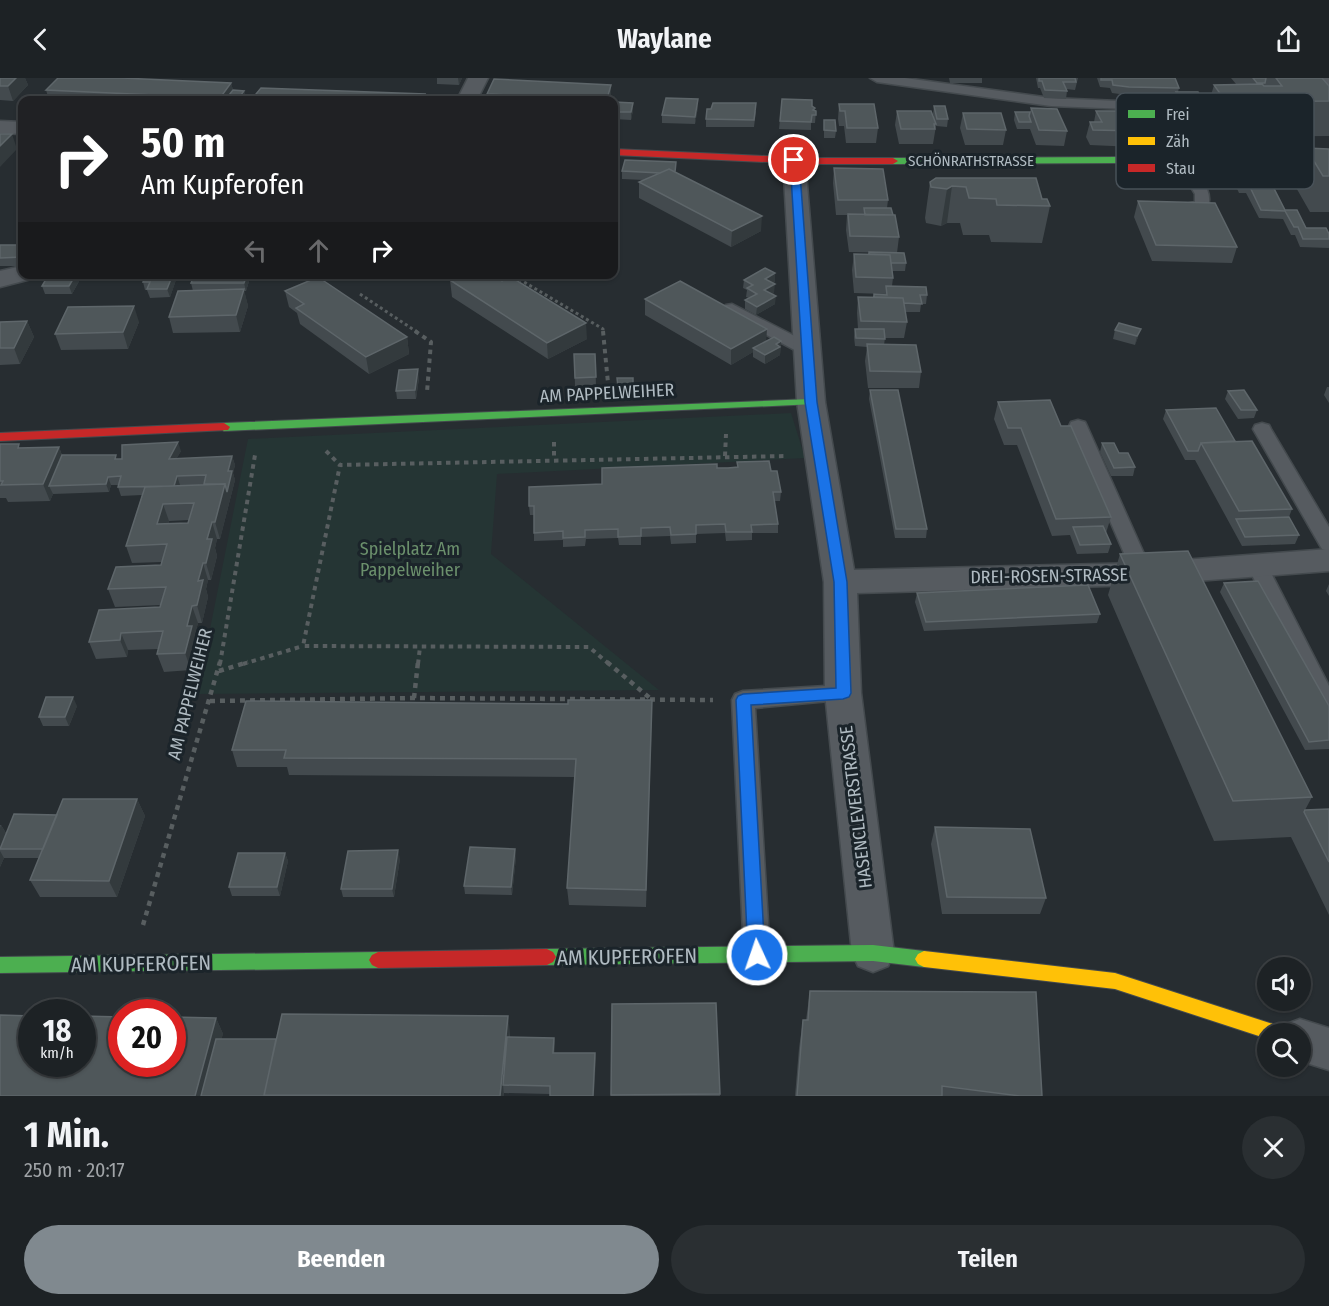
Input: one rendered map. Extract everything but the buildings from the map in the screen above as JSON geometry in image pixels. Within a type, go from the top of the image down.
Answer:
[{"type":"street","points":[[469,96],[478,78]]},
{"type":"street","points":[[1323,78],[1329,83]]},
{"type":"street","points":[[0,127],[18,128]]},
{"type":"street","name":"SCHÖNRATHSTRASSE","points":[[618,152],[794,160],[1116,160]]},
{"type":"street","name":"SCHÖNRATHSTRASSE","points":[[1314,159],[1329,159]]},
{"type":"street","name":"HASENCLEVERSTRASSE","points":[[794,160],[811,402],[840,582],[843,693],[873,953]]},
{"type":"street","points":[[0,279],[18,275]]},
{"type":"street","name":"AM PAPPELWEIHER","points":[[0,437],[811,402]]},
{"type":"street","name":"DREI-ROSEN-STRASSE","points":[[840,582],[1143,574],[1329,560]]},
{"type":"street","name":"AM KUPFEROFEN","points":[[0,965],[873,953],[1115,981],[1257,1027]]},
{"type":"street","points":[[1311,1043],[1329,1049]]},
{"type":"lane","points":[[876,78],[1051,102],[1116,104]]},
{"type":"lane","points":[[1161,210],[1182,210],[1202,205],[1200,189]]},
{"type":"lane","points":[[732,309],[808,350]]},
{"type":"lane","points":[[1078,426],[1143,574]]},
{"type":"lane","points":[[1262,429],[1329,544]]},
{"type":"lane","points":[[1258,567],[1329,708]]},
{"type":"lane","points":[[757,955],[743,700],[843,693]]},
{"type":"path","points":[[519,279],[603,329],[610,411]]},
{"type":"path","points":[[360,294],[431,342],[425,420]]},
{"type":"path","name":"AM PAPPELWEIHER","points":[[132,964],[219,671],[260,427]]},
{"type":"path","points":[[303,646],[340,465],[820,456]]},
{"type":"path","points":[[219,671],[303,646],[589,648],[651,699]]},
{"type":"path","points":[[414,698],[420,647]]},
{"type":"path","points":[[210,701],[414,698],[743,700]]},
{"type":"green space","name":"Spielplatz Am Pappelweiher","points":[[791,413],[805,458],[497,474],[491,554],[659,690],[197,694],[248,439]]},
{"type":"traffic: fast","points":[[1314,159],[1329,159]]},
{"type":"traffic: fast","points":[[893,161],[1116,160]]},
{"type":"traffic: fast","points":[[224,427],[811,402]]},
{"type":"traffic: fast","points":[[547,957],[873,953],[924,959]]},
{"type":"traffic: fast","points":[[0,965],[378,960]]},
{"type":"traffic: slow","points":[[924,959],[1115,981],[1257,1027]]},
{"type":"traffic: jam","points":[[618,152],[810,161],[893,161]]},
{"type":"traffic: jam","points":[[0,437],[224,427]]},
{"type":"traffic: jam","points":[[378,960],[547,957]]},
{"type":"route","points":[[757,955],[743,700],[843,693],[840,582],[811,402],[794,160]]}]
